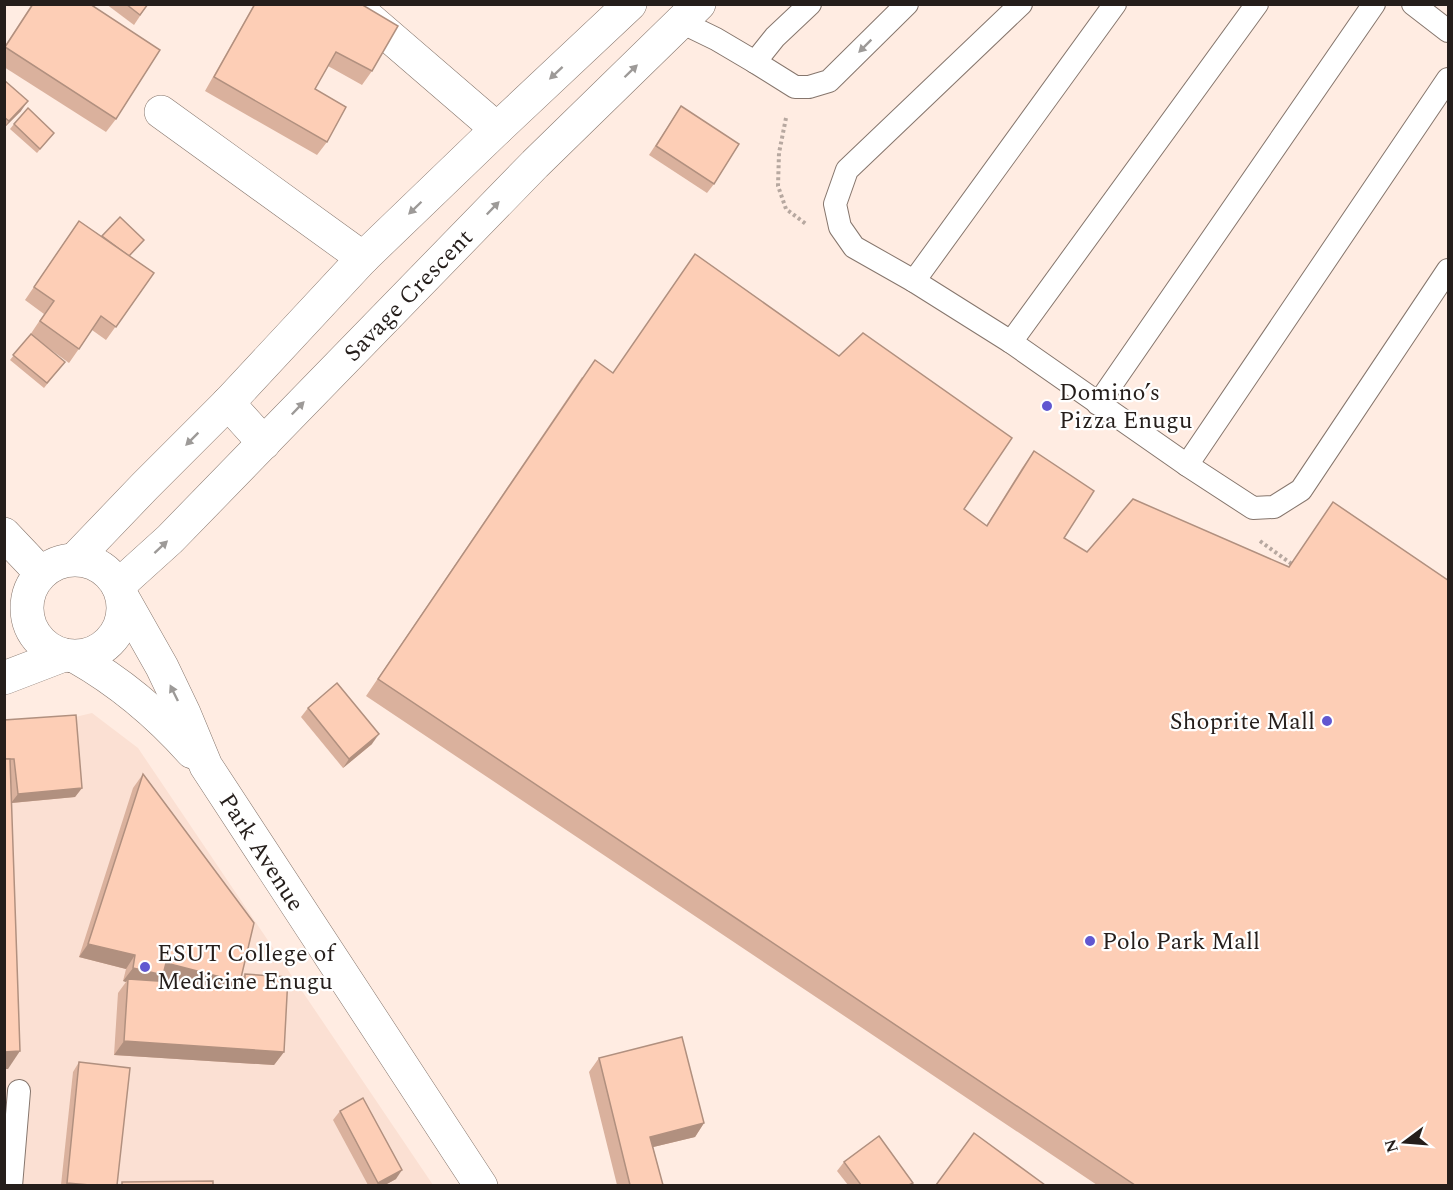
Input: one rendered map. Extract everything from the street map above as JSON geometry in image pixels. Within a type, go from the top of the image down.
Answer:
[{"type":"main road","points":[[352,4],[497,129]]},
{"type":"main road","points":[[75,559],[228,403],[363,258],[630,4]]},
{"type":"main road","name":"Savage Crescent","points":[[120,592],[535,164],[690,14]]},
{"type":"main road","points":[[161,112],[363,258]]},
{"type":"main road","points":[[228,403],[264,443]]},
{"type":"main road","points":[[4,534],[41,573]]},
{"type":"main road","points":[[4,678],[70,656],[85,656],[100,650],[113,638],[123,615],[120,592],[111,576],[88,561],[75,559],[61,561],[41,573],[16,617],[29,621],[35,634],[44,645],[57,653],[70,656],[99,670],[155,713],[206,766]]},
{"type":"main road","name":"Park Avenue","points":[[120,592],[162,667],[206,766],[482,1185]]},
{"type":"lane","points":[[755,62],[775,37],[810,4]]},
{"type":"lane","points":[[690,14],[716,39],[795,87],[809,87],[830,81],[907,4]]},
{"type":"lane","points":[[1021,4],[847,170],[835,204],[840,227],[854,247],[914,281],[1011,342],[1098,405],[1253,508],[1274,507],[1301,490],[1449,270]]},
{"type":"lane","points":[[914,281],[1114,4]]},
{"type":"lane","points":[[1011,342],[1257,4]]},
{"type":"lane","points":[[1098,405],[1374,4]]},
{"type":"lane","points":[[1413,4],[1449,31]]},
{"type":"lane","points":[[1187,465],[1449,79]]},
{"type":"lane","points":[[11,1185],[19,1091]]},
{"type":"shaded area","name":"ESUT College of Medicine Enugu","points":[[92,713],[138,748],[433,1185],[5,1185],[4,734]]},
{"type":"building","points":[[33,4],[90,4],[160,50],[116,119],[5,47]]},
{"type":"building","points":[[126,4],[148,4],[140,15]]},
{"type":"building","points":[[255,4],[361,4],[398,26],[372,71],[336,52],[315,89],[346,107],[327,142],[214,77]]},
{"type":"building","points":[[4,80],[28,101],[9,121],[4,117]]},
{"type":"building","points":[[681,106],[739,144],[714,184],[656,146]]},
{"type":"building","points":[[28,108],[54,133],[40,149],[14,124]]},
{"type":"building","points":[[120,217],[144,240],[129,256],[102,236]]},
{"type":"building","points":[[79,221],[154,273],[116,327],[101,316],[79,349],[40,321],[54,301],[34,287]]},
{"type":"building","name":"Polo Park Mall","points":[[695,254],[839,356],[863,333],[1012,438],[964,509],[987,526],[1034,451],[1094,491],[1064,538],[1087,552],[1133,499],[1289,567],[1333,502],[1449,581],[1449,1185],[1135,1185],[378,679],[595,360],[613,373]]},
{"type":"building","points":[[31,334],[65,362],[47,383],[13,355]]},
{"type":"building","points":[[337,683],[379,734],[349,759],[308,708]]},
{"type":"building","points":[[76,715],[82,788],[18,794],[14,759],[4,759],[4,720]]},
{"type":"building","points":[[4,759],[10,759],[20,1051],[4,1052]]},
{"type":"building","points":[[143,774],[254,923],[240,982],[166,963],[163,975],[133,968],[135,955],[88,944]]},
{"type":"building","points":[[245,974],[288,977],[284,1052],[124,1041],[128,979],[245,987]]},
{"type":"building","points":[[682,1037],[704,1123],[650,1137],[663,1185],[630,1185],[599,1058]]},
{"type":"building","points":[[79,1062],[130,1068],[117,1185],[67,1183]]},
{"type":"building","points":[[363,1098],[402,1170],[378,1183],[340,1111]]},
{"type":"building","points":[[974,1133],[1045,1185],[936,1185]]},
{"type":"building","points":[[879,1136],[913,1183],[909,1185],[861,1185],[844,1162]]},
{"type":"building","points":[[213,1181],[213,1185],[122,1185],[122,1182]]},
{"type":"place","name":"Domino’s Pizza Enugu","points":[[1047,406]]},
{"type":"place","name":"Shoprite Mall","points":[[1327,721]]},
{"type":"place","name":"Polo Park Mall","points":[[1090,941]]},
{"type":"place","name":"ESUT College of Medicine Enugu","points":[[145,967]]}]
